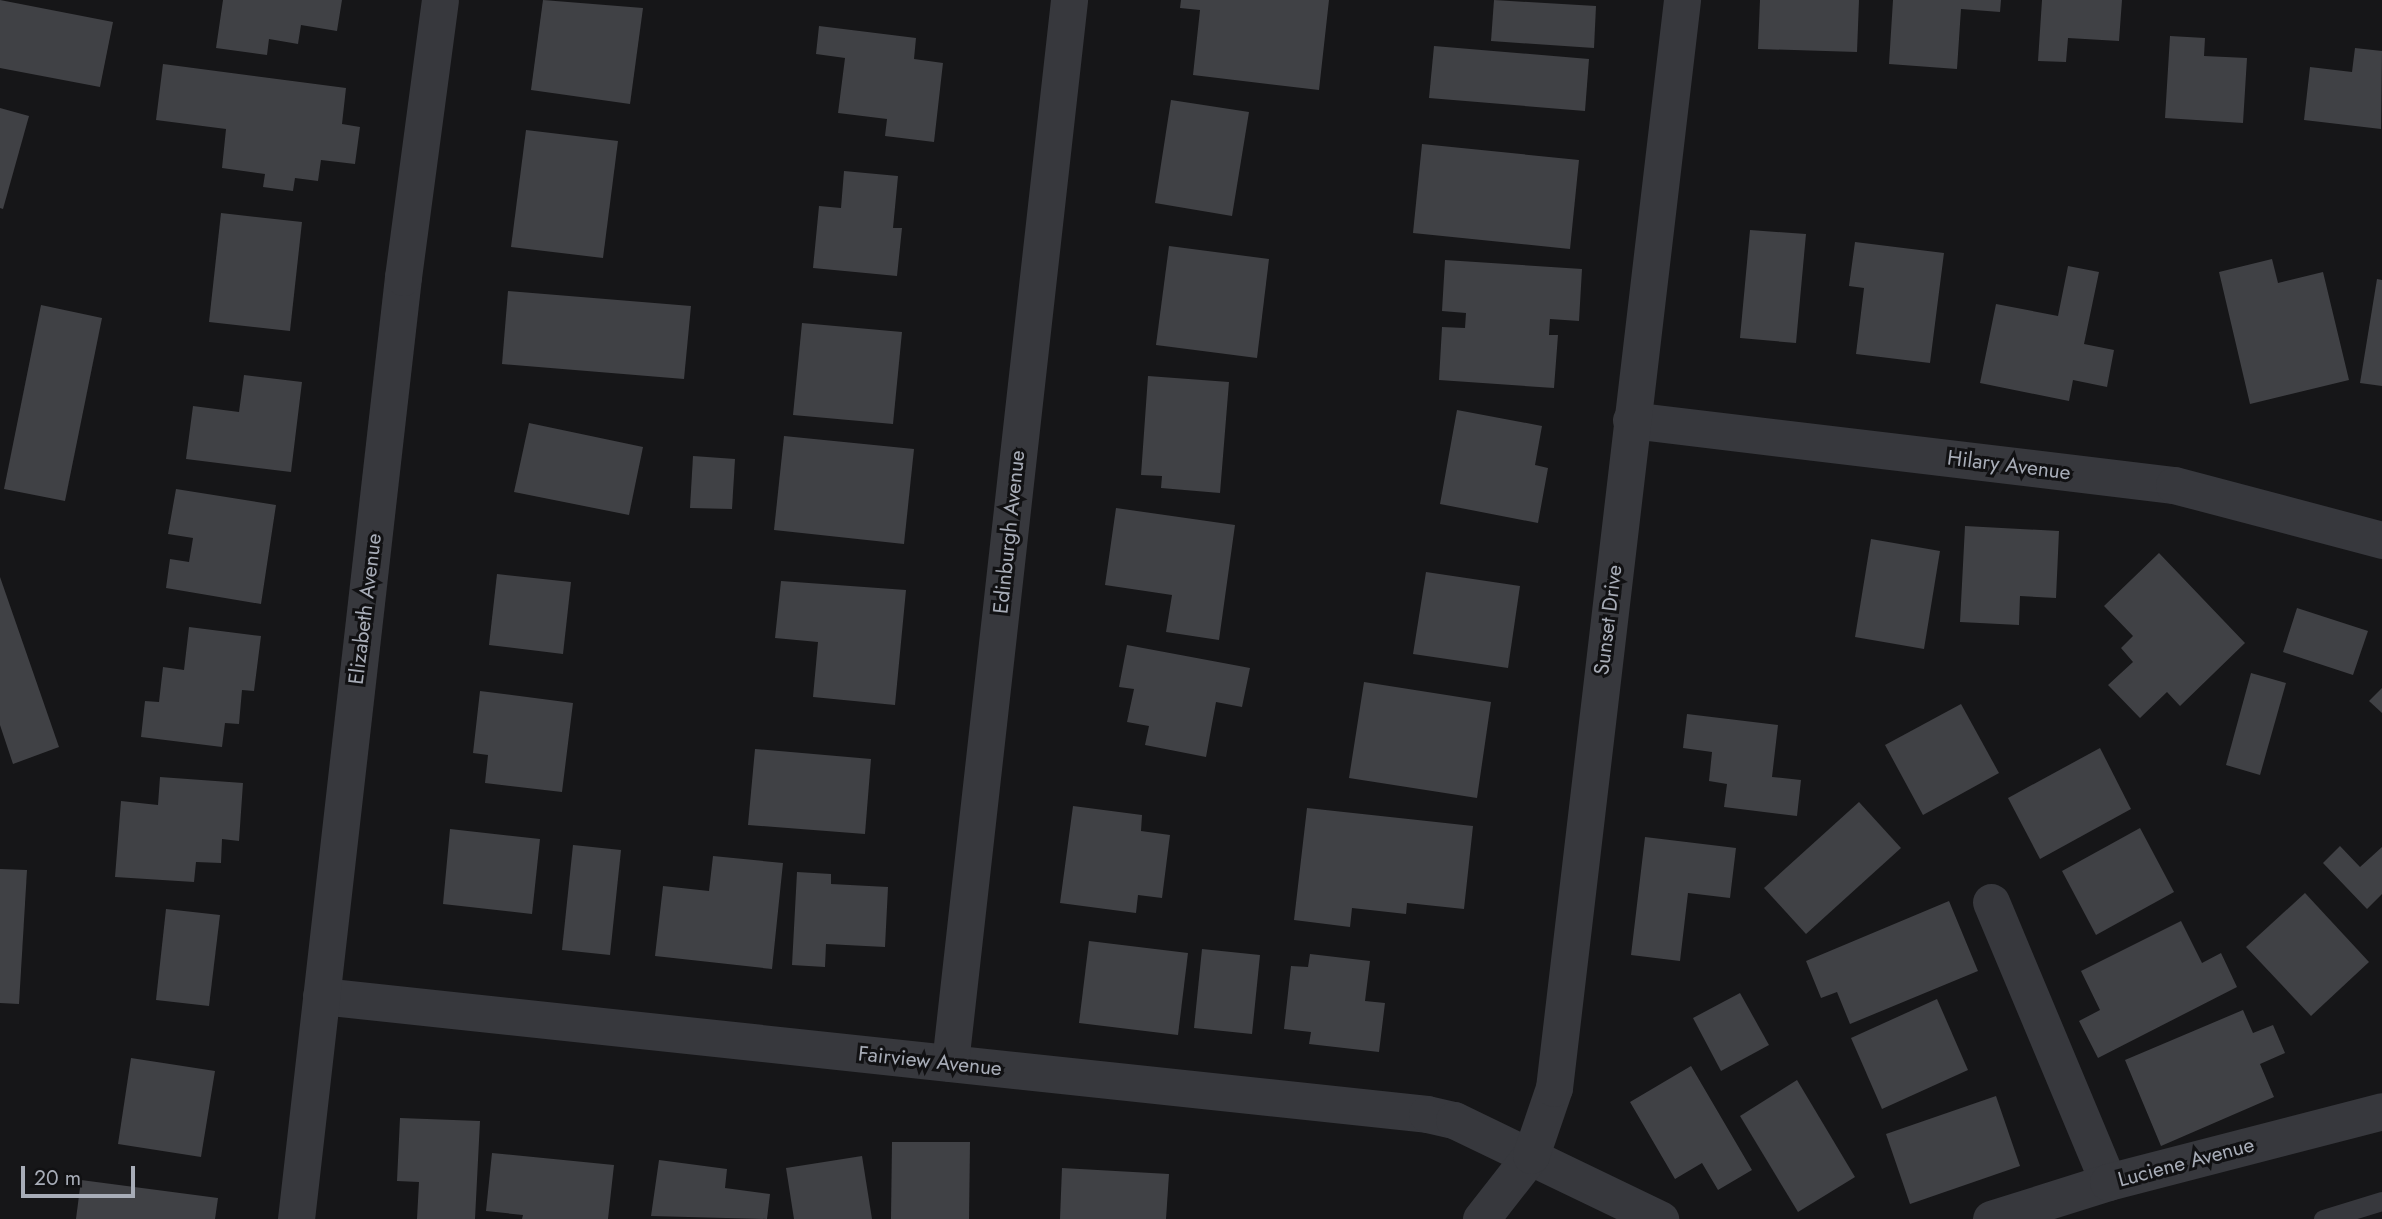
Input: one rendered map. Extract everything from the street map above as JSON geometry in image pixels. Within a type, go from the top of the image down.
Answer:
[{"type":"street","name":"Elizabeth Avenue","points":[[296,1219],[403,277],[440,0]]},
{"type":"street","name":"Edinburgh Avenue","points":[[950,1063],[1069,0]]},
{"type":"street","name":"Sunset Drive","points":[[1481,1219],[1486,1207],[1531,1155],[1554,1088],[1682,0]]},
{"type":"street","name":"Hilary Avenue","points":[[1631,420],[2174,485],[2382,540]]},
{"type":"street","points":[[1991,902],[2108,1182]]},
{"type":"street","name":"Fairview Avenue","points":[[321,996],[1427,1114],[1454,1121],[1531,1155]]},
{"type":"street","name":"Luciene Avenue","points":[[1991,1219],[2108,1182],[2382,1111]]},
{"type":"street","points":[[1531,1155],[1660,1219]]},
{"type":"lane","points":[[2336,1217],[2382,1201]]},
{"type":"building","points":[[0,0],[113,22],[100,87],[0,68]]},
{"type":"building","points":[[223,0],[342,0],[337,31],[301,25],[298,44],[269,39],[267,55],[216,48]]},
{"type":"building","points":[[543,0],[643,8],[630,104],[531,90]]},
{"type":"building","points":[[1181,0],[1329,0],[1319,90],[1193,75],[1200,10],[1180,8]]},
{"type":"building","points":[[1494,0],[1596,6],[1594,48],[1491,41]]},
{"type":"building","points":[[1760,0],[1859,0],[1857,52],[1758,49]]},
{"type":"building","points":[[1893,0],[2001,0],[2000,12],[1961,9],[1957,69],[1889,64]]},
{"type":"building","points":[[2042,0],[2122,0],[2119,41],[2068,38],[2066,62],[2038,61]]},
{"type":"building","points":[[819,26],[916,38],[914,59],[943,63],[934,142],[885,136],[887,119],[838,113],[845,58],[816,54]]},
{"type":"building","points":[[2170,36],[2205,38],[2204,56],[2247,58],[2243,123],[2165,118]]},
{"type":"building","points":[[1434,46],[1589,59],[1585,111],[1429,98]]},
{"type":"building","points":[[2355,48],[2382,51],[2381,129],[2304,120],[2310,67],[2352,72]]},
{"type":"building","points":[[163,64],[346,88],[342,124],[360,127],[355,164],[321,160],[318,181],[295,178],[293,191],[263,187],[265,174],[222,168],[226,129],[156,120]]},
{"type":"building","points":[[1171,100],[1249,112],[1232,216],[1155,203]]},
{"type":"building","points":[[0,108],[29,116],[3,209],[0,208]]},
{"type":"building","points":[[526,130],[618,141],[603,258],[511,247]]},
{"type":"building","points":[[1422,144],[1579,160],[1570,249],[1413,233]]},
{"type":"building","points":[[844,171],[898,176],[893,228],[902,228],[897,276],[813,268],[819,206],[841,208]]},
{"type":"building","points":[[221,213],[302,222],[290,331],[209,322]]},
{"type":"building","points":[[1750,230],[1806,234],[1796,343],[1740,338]]},
{"type":"building","points":[[1855,242],[1944,253],[1930,363],[1856,354],[1864,288],[1849,286]]},
{"type":"building","points":[[1169,246],[1269,259],[1257,358],[1156,345]]},
{"type":"building","points":[[2272,259],[2278,283],[2323,272],[2349,380],[2250,404],[2219,272]]},
{"type":"building","points":[[1445,260],[1582,269],[1579,321],[1550,319],[1549,335],[1558,335],[1554,388],[1439,380],[1442,327],[1465,328],[1466,313],[1442,311]]},
{"type":"building","points":[[2068,266],[2099,272],[2084,344],[2114,350],[2107,387],[2073,380],[2069,401],[1980,383],[1996,304],[2058,316]]},
{"type":"building","points":[[2377,279],[2382,280],[2382,386],[2360,383]]},
{"type":"building","points":[[508,291],[691,306],[684,379],[502,364]]},
{"type":"building","points":[[41,305],[102,318],[65,501],[4,489]]},
{"type":"building","points":[[802,323],[902,332],[893,424],[793,415]]},
{"type":"building","points":[[244,375],[302,382],[291,472],[186,459],[193,406],[239,412]]},
{"type":"building","points":[[1148,376],[1229,382],[1220,493],[1161,488],[1162,476],[1141,475]]},
{"type":"building","points":[[1457,410],[1542,426],[1535,465],[1548,468],[1538,523],[1440,504]]},
{"type":"building","points":[[529,423],[643,447],[629,515],[514,492]]},
{"type":"building","points":[[784,436],[914,449],[904,544],[774,530]]},
{"type":"building","points":[[693,456],[735,459],[732,509],[690,508]]},
{"type":"building","points":[[176,489],[276,505],[261,604],[166,588],[170,559],[189,562],[193,538],[168,534]]},
{"type":"building","points":[[1116,508],[1235,525],[1219,640],[1166,632],[1172,595],[1105,585]]},
{"type":"building","points":[[1965,526],[2059,531],[2056,598],[2020,596],[2019,625],[1960,622]]},
{"type":"building","points":[[1871,539],[1940,551],[1924,649],[1855,637]]},
{"type":"building","points":[[2159,553],[2245,643],[2180,706],[2167,692],[2140,718],[2108,685],[2133,662],[2121,648],[2133,636],[2104,606]]},
{"type":"building","points":[[1426,572],[1520,586],[1508,668],[1413,654]]},
{"type":"building","points":[[497,574],[571,582],[563,654],[489,645]]},
{"type":"building","points":[[0,577],[59,747],[13,764],[0,725]]},
{"type":"building","points":[[781,581],[906,590],[895,705],[813,697],[818,642],[775,638]]},
{"type":"building","points":[[2297,608],[2368,631],[2353,675],[2283,652]]},
{"type":"building","points":[[189,627],[261,636],[254,691],[242,690],[239,724],[225,723],[222,747],[141,737],[145,701],[159,702],[163,667],[184,670]]},
{"type":"building","points":[[1127,645],[1250,668],[1242,707],[1216,702],[1206,757],[1145,745],[1149,726],[1127,722],[1134,689],[1119,687]]},
{"type":"building","points":[[2251,673],[2286,683],[2260,775],[2226,765]]},
{"type":"building","points":[[1364,682],[1491,702],[1477,798],[1349,778]]},
{"type":"building","points":[[2382,688],[2382,713],[2369,701]]},
{"type":"building","points":[[480,691],[573,703],[562,792],[485,783],[488,755],[473,753]]},
{"type":"building","points":[[1961,704],[1999,773],[1923,815],[1885,745]]},
{"type":"building","points":[[1687,714],[1778,725],[1772,777],[1801,780],[1797,816],[1724,807],[1727,784],[1709,781],[1712,752],[1683,748]]},
{"type":"building","points":[[2100,748],[2131,809],[2040,859],[2008,798]]},
{"type":"building","points":[[755,749],[871,759],[865,834],[748,825]]},
{"type":"building","points":[[160,777],[243,783],[239,841],[222,839],[221,863],[196,862],[194,882],[115,877],[121,801],[158,805]]},
{"type":"building","points":[[1859,802],[1901,848],[1806,934],[1764,888]]},
{"type":"building","points":[[1073,806],[1142,815],[1141,831],[1170,835],[1162,898],[1138,895],[1136,913],[1060,903]]},
{"type":"building","points":[[1307,808],[1473,826],[1464,909],[1407,903],[1406,914],[1352,908],[1350,927],[1294,920]]},
{"type":"building","points":[[2140,828],[2174,892],[2096,935],[2062,871]]},
{"type":"building","points":[[450,829],[540,839],[532,914],[443,904]]},
{"type":"building","points":[[1645,837],[1736,848],[1730,898],[1688,893],[1680,961],[1631,955]]},
{"type":"building","points":[[573,845],[621,850],[610,955],[562,950]]},
{"type":"building","points":[[2340,846],[2360,867],[2382,847],[2382,894],[2367,909],[2323,863]]},
{"type":"building","points":[[713,856],[783,863],[772,969],[655,956],[663,886],[709,891]]},
{"type":"building","points":[[0,869],[27,870],[19,1004],[0,1003]]},
{"type":"building","points":[[797,872],[831,874],[831,884],[888,887],[885,947],[826,944],[825,967],[792,965]]},
{"type":"building","points":[[2305,893],[2369,962],[2311,1016],[2246,947]]},
{"type":"building","points":[[1949,901],[1978,971],[1850,1024],[1837,992],[1821,998],[1806,961]]},
{"type":"building","points":[[166,909],[220,915],[209,1006],[156,1000]]},
{"type":"building","points":[[2181,921],[2202,963],[2221,953],[2237,987],[2098,1058],[2079,1021],[2100,1010],[2081,971]]},
{"type":"building","points":[[1089,941],[1188,953],[1178,1035],[1079,1023]]},
{"type":"building","points":[[1202,949],[1260,955],[1252,1034],[1194,1028]]},
{"type":"building","points":[[1310,954],[1370,961],[1365,1001],[1385,1003],[1379,1052],[1309,1044],[1311,1032],[1284,1029],[1291,966],[1308,967]]},
{"type":"building","points":[[1740,993],[1769,1045],[1721,1071],[1693,1018]]},
{"type":"building","points":[[1937,999],[1968,1070],[1882,1109],[1851,1038]]},
{"type":"building","points":[[2243,1010],[2253,1033],[2273,1025],[2285,1053],[2260,1064],[2274,1097],[2161,1146],[2125,1060]]},
{"type":"building","points":[[131,1058],[215,1071],[201,1157],[118,1144]]},
{"type":"building","points":[[1691,1066],[1752,1170],[1718,1190],[1702,1163],[1675,1179],[1630,1102]]},
{"type":"building","points":[[1797,1080],[1855,1177],[1798,1212],[1740,1116]]},
{"type":"building","points":[[1996,1096],[2020,1166],[1910,1204],[1886,1134]]},
{"type":"building","points":[[400,1118],[480,1121],[475,1219],[417,1219],[419,1182],[397,1181]]},
{"type":"building","points":[[892,1142],[970,1142],[969,1219],[891,1219]]},
{"type":"building","points":[[492,1153],[614,1165],[608,1219],[522,1219],[523,1215],[486,1211]]},
{"type":"building","points":[[862,1156],[872,1219],[794,1219],[786,1168]]},
{"type":"building","points":[[659,1160],[727,1169],[725,1188],[770,1194],[767,1219],[651,1216]]},
{"type":"building","points":[[1062,1168],[1169,1174],[1166,1219],[1060,1219]]},
{"type":"building","points":[[81,1180],[218,1198],[215,1219],[76,1219]]}]
